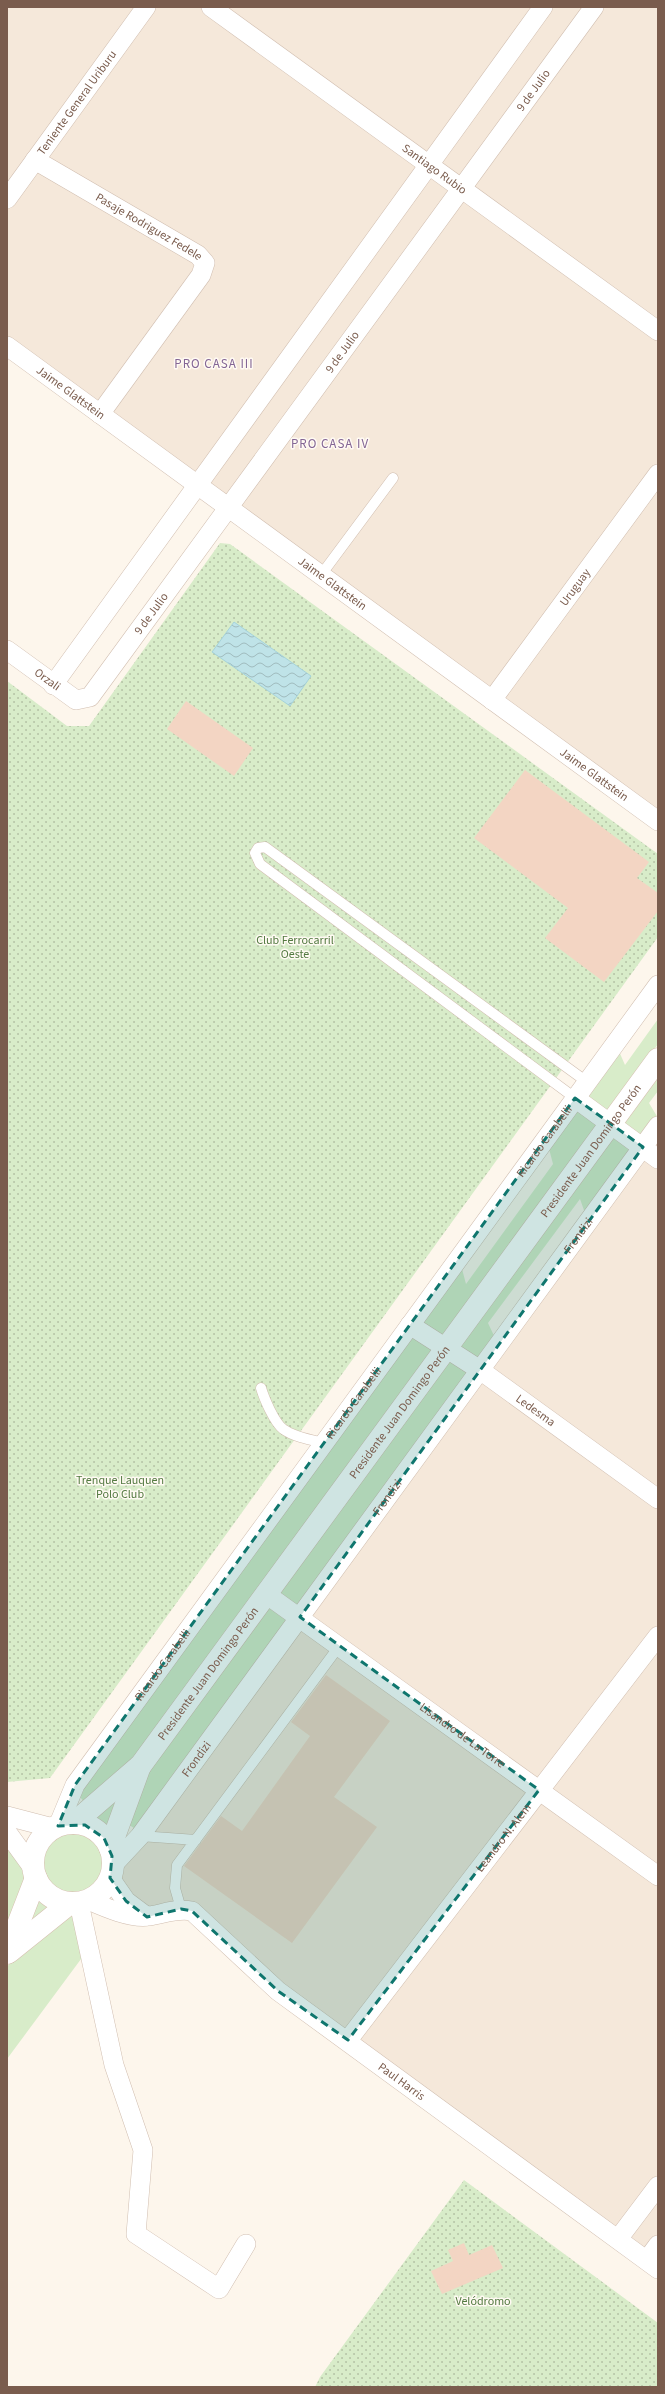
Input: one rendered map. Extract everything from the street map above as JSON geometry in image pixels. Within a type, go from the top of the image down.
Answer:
[{"type":"main road","name":"Presidente Juan Domingo Perón","points":[[62,1826],[141,1765],[658,1059]]},
{"type":"main road","name":"Presidente Juan Domingo Perón","points":[[111,1864],[141,1765]]},
{"type":"main road","points":[[85,1825],[96,1830],[104,1838],[111,1864],[105,1888],[79,1902],[7,1953],[34,1873],[33,1856],[37,1845],[62,1826],[85,1825]]},
{"type":"main road","points":[[34,1873],[49,1896],[79,1902]]},
{"type":"street","name":"Teniente General Uriburu","points":[[7,198],[146,7]]},
{"type":"street","name":"Santiago Rubio","points":[[211,7],[658,331]]},
{"type":"street","points":[[53,684],[543,7]]},
{"type":"street","name":"9 de Julio","points":[[90,697],[594,7]]},
{"type":"street","name":"Pasaje Rodriguez Fedele","points":[[35,160],[198,255],[205,263],[202,275],[100,414]]},
{"type":"street","name":"Jaime Glattstein","points":[[8,348],[658,821]]},
{"type":"street","name":"Uruguay","points":[[492,700],[658,474]]},
{"type":"street","name":"Orzali","points":[[7,650],[76,700],[90,697]]},
{"type":"street","name":"Ricardo Carabelli","points":[[62,1826],[75,1785],[658,985]]},
{"type":"street","points":[[575,1098],[658,1159]]},
{"type":"street","name":"Frondizi","points":[[111,1864],[140,1836],[658,1126]]},
{"type":"street","name":"Ledesma","points":[[410,1326],[480,1370],[658,1499]]},
{"type":"street","name":"Lisandro de La Torre","points":[[266,1594],[340,1645],[658,1876]]},
{"type":"street","name":"Leandro N. Alem","points":[[348,2040],[658,1636]]},
{"type":"street","points":[[7,1816],[62,1826]]},
{"type":"street","points":[[7,1832],[34,1873]]},
{"type":"street","points":[[111,1864],[126,1901],[147,1917]]},
{"type":"street","points":[[181,1909],[147,1917],[113,1911],[79,1902],[114,2065],[143,2150],[136,2234],[219,2289],[246,2244]]},
{"type":"street","name":"Paul Harris","points":[[181,1909],[192,1911],[278,1991],[348,2040],[652,2264]]},
{"type":"street","points":[[618,2239],[658,2186]]},
{"type":"street","points":[[652,2264],[658,2245]]},
{"type":"lane","points":[[321,575],[393,478]]},
{"type":"lane","points":[[575,1098],[260,864],[255,853],[258,848],[265,847],[587,1082]]},
{"type":"lane","points":[[261,1388],[265,1400],[282,1428],[306,1439],[324,1443]]},
{"type":"lane","points":[[181,1909],[175,1888],[177,1865],[340,1645]]},
{"type":"lane","points":[[140,1836],[196,1840]]},
{"type":"highlighted area","points":[[575,1098],[643,1147],[300,1617],[539,1790],[348,2040],[278,1991],[192,1911],[181,1909],[147,1917],[126,1901],[110,1878],[112,1856],[104,1838],[85,1825],[58,1826],[75,1785]]},
{"type":"shaded area","points":[[7,7],[658,7],[658,821],[7,346]]},
{"type":"shaded area","points":[[658,1126],[658,2269],[348,2040],[192,1911],[147,1917],[112,1872]]},
{"type":"green space","name":"Club Ferrocarril Oeste","points":[[220,543],[230,544],[658,854],[658,937],[50,1778],[7,1782],[7,681],[67,726],[89,726]]},
{"type":"green space","points":[[658,1019],[658,1044],[135,1759],[84,1802],[77,1793],[461,1265],[466,1284],[553,1164],[548,1145],[618,1049],[625,1065]]},
{"type":"green space","points":[[658,1071],[658,1091],[649,1103],[658,1118],[586,1216],[580,1199],[488,1323],[496,1340],[138,1831],[128,1824],[148,1768]]},
{"type":"green space","points":[[122,1793],[108,1830],[92,1818]]},
{"type":"green space","points":[[73,1831],[91,1837],[99,1845],[105,1863],[99,1881],[91,1889],[73,1895],[55,1889],[47,1881],[41,1863],[47,1845],[55,1837]]},
{"type":"green space","points":[[7,1842],[23,1865],[27,1877],[7,1922]]},
{"type":"green space","points":[[38,1896],[53,1907],[26,1927]]},
{"type":"green space","points":[[75,1911],[84,1955],[7,2059],[7,1967],[17,1954]]},
{"type":"green space","name":"Velódromo","points":[[464,2180],[658,2323],[658,2387],[315,2387],[320,2377]]},
{"type":"water","points":[[234,622],[311,676],[290,706],[212,652]]},
{"type":"building","points":[[186,701],[253,748],[234,776],[167,729]]},
{"type":"building","points":[[525,770],[649,862],[637,878],[658,893],[658,911],[604,982],[545,938],[568,908],[474,838]]},
{"type":"building","points":[[326,1675],[390,1721],[334,1797],[377,1827],[292,1943],[184,1866],[221,1816],[242,1831],[310,1736],[291,1722]]},
{"type":"building","points":[[464,2243],[469,2255],[492,2245],[503,2268],[442,2294],[431,2271],[453,2261],[448,2250]]},
{"type":"district","name":"PRO CASA III","points":[[214,364]]},
{"type":"district","name":"PRO CASA IV","points":[[330,444]]},
{"type":"park label","name":"Trenque Lauquen Polo Club","points":[[120,1487]]}]
